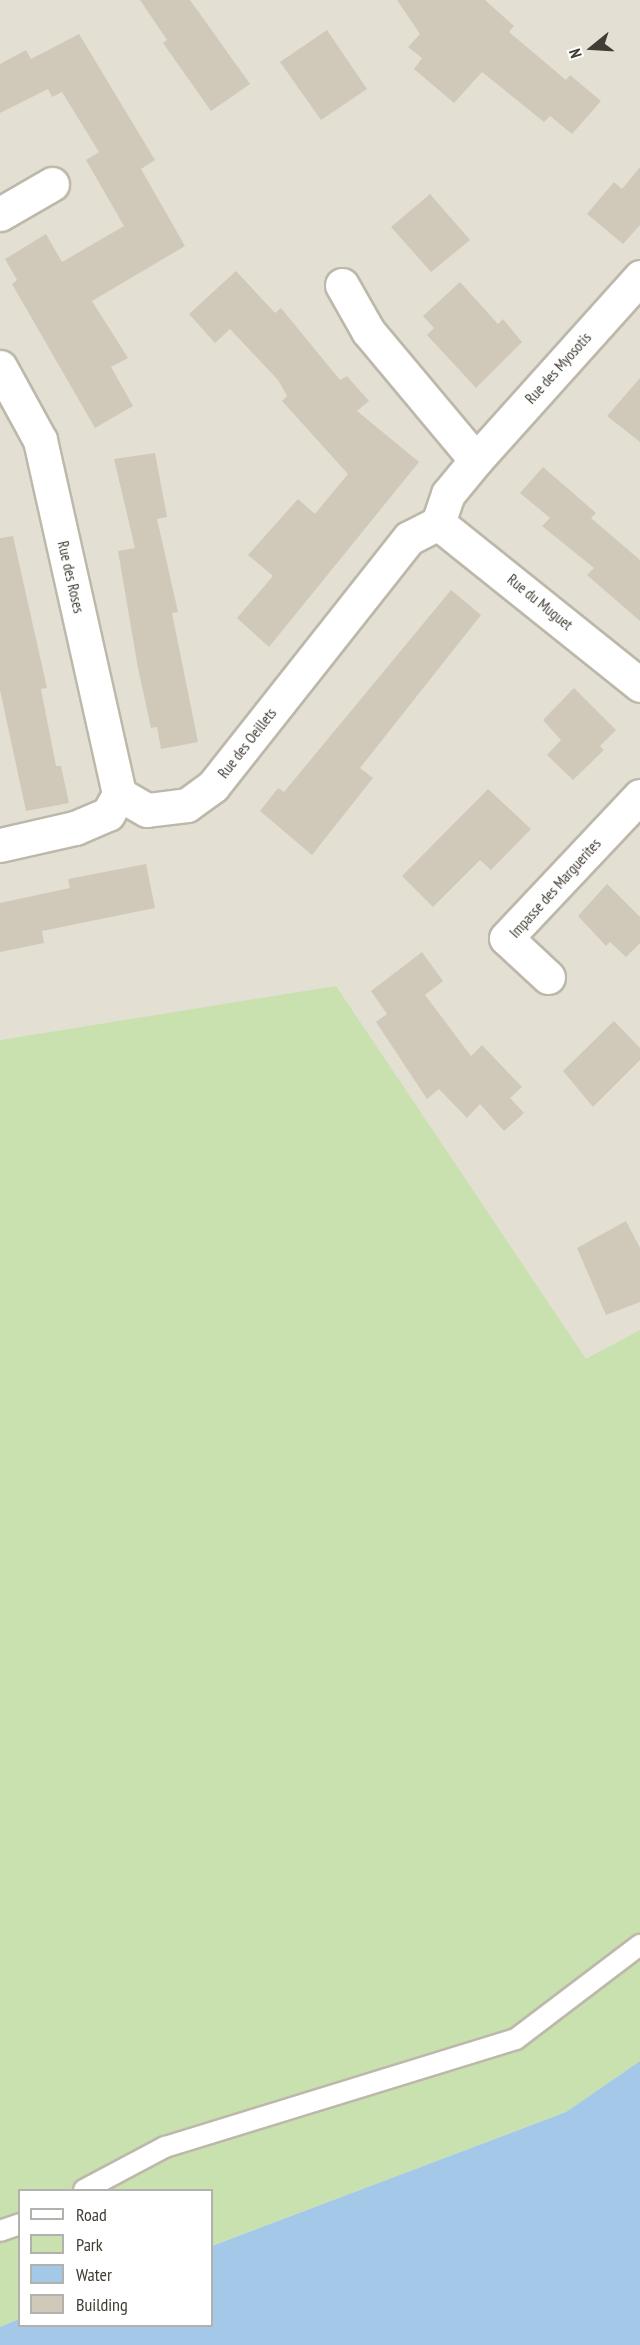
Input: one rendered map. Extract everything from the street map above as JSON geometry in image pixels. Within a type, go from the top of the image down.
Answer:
[{"type":"street","points":[[0,214],[52,184]]},
{"type":"street","name":"Rue des Myosotis","points":[[438,523],[448,494],[640,277]]},
{"type":"street","points":[[342,285],[368,332],[476,460]]},
{"type":"street","name":"Rue des Roses","points":[[0,367],[40,440],[119,794]]},
{"type":"street","name":"Rue des Oeillets","points":[[119,794],[147,810],[187,805],[213,786],[409,538],[438,523]]},
{"type":"street","name":"Rue du Muguet","points":[[438,523],[640,685]]},
{"type":"street","points":[[0,845],[75,828],[108,814],[119,794]]},
{"type":"street","name":"Impasse des Marguerites","points":[[548,976],[507,938],[640,796]]},
{"type":"lane","points":[[86,2189],[165,2147],[516,2039],[640,1945]]},
{"type":"lane","points":[[0,2231],[18,2225]]},
{"type":"shaded area","points":[[0,0],[640,0],[640,1330],[586,1360],[336,987],[0,1040]]},
{"type":"green space","points":[[336,986],[586,1359],[640,1330],[640,2061],[566,2112],[213,2246],[213,2189],[18,2189],[18,2319],[0,2327],[0,1040]]},
{"type":"water","points":[[640,2061],[640,2345],[0,2345],[0,2327],[18,2319],[18,2327],[213,2327],[213,2246],[566,2112]]},
{"type":"building","points":[[140,0],[190,0],[250,84],[211,111],[163,43],[167,40]]},
{"type":"building","points":[[397,0],[485,0],[514,26],[509,32],[566,80],[570,75],[601,101],[572,134],[550,116],[544,122],[482,72],[454,103],[414,69],[422,58],[408,47],[420,34]]},
{"type":"building","points":[[327,30],[367,89],[321,120],[280,62]]},
{"type":"building","points":[[79,34],[155,160],[141,169],[185,246],[92,301],[128,358],[111,367],[133,406],[95,428],[12,284],[17,280],[5,259],[46,234],[62,262],[124,226],[86,160],[99,152],[62,92],[52,97],[48,89],[0,113],[0,64],[26,50],[31,59]]},
{"type":"building","points":[[640,167],[640,225],[623,244],[587,214],[614,182],[622,189]]},
{"type":"building","points":[[430,194],[470,240],[431,272],[391,227]]},
{"type":"building","points":[[236,271],[275,313],[281,308],[340,380],[347,376],[369,401],[357,411],[419,462],[269,647],[237,618],[273,576],[248,555],[298,499],[315,514],[348,474],[282,401],[287,396],[278,380],[230,329],[215,343],[189,314]]},
{"type":"building","points":[[460,282],[498,324],[503,319],[522,342],[476,388],[427,335],[434,328],[423,316]]},
{"type":"building","points":[[640,378],[640,442],[607,416]]},
{"type":"building","points":[[155,453],[167,517],[157,519],[178,612],[172,613],[198,742],[161,749],[157,727],[151,728],[118,551],[135,548],[114,459]]},
{"type":"building","points":[[543,467],[596,513],[591,518],[640,560],[640,621],[587,575],[594,568],[542,526],[550,518],[520,493]]},
{"type":"building","points":[[13,536],[47,688],[41,689],[56,766],[61,766],[69,803],[26,811],[0,690],[0,538]]},
{"type":"building","points":[[451,590],[481,615],[360,768],[373,778],[312,855],[260,811],[278,788],[284,792]]},
{"type":"building","points":[[574,688],[616,730],[600,746],[604,750],[573,780],[547,755],[561,740],[543,720]]},
{"type":"building","points":[[488,789],[531,829],[491,870],[480,860],[433,907],[402,876]]},
{"type":"building","points":[[146,864],[155,908],[42,931],[44,943],[0,952],[0,903],[70,888],[68,879]]},
{"type":"building","points":[[607,884],[640,917],[640,943],[626,957],[610,942],[606,946],[578,916]]},
{"type":"building","points":[[422,952],[443,981],[425,995],[471,1056],[482,1045],[522,1087],[510,1098],[524,1113],[504,1131],[480,1104],[467,1118],[439,1089],[427,1099],[376,1022],[387,1014],[371,991]]},
{"type":"building","points":[[614,1021],[640,1048],[640,1060],[593,1107],[563,1071]]},
{"type":"building","points":[[626,1221],[640,1248],[640,1302],[606,1315],[577,1248]]}]
